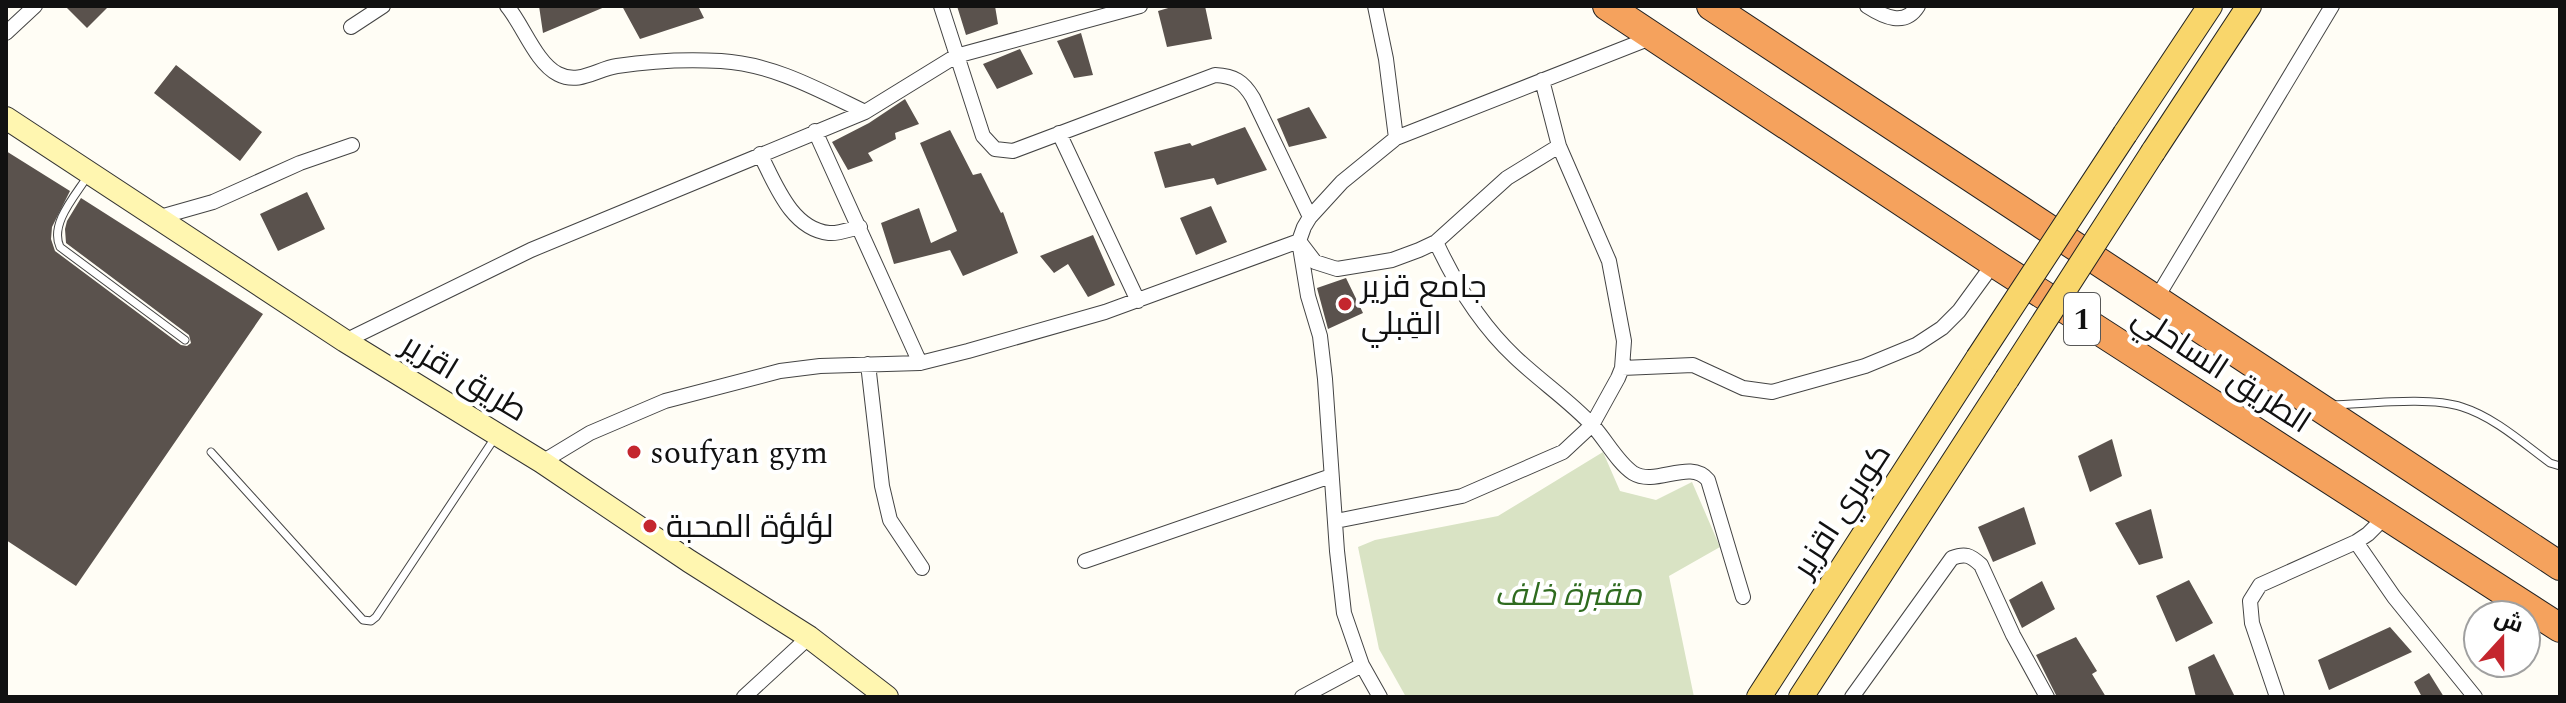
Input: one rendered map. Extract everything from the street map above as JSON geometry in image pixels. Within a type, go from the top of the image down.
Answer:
[{"type":"highway","name":"الطريق الساحلي","points":[[1607,6],[1994,263],[2560,628]]},
{"type":"highway","name":"الطريق الساحلي","points":[[1711,6],[2560,566]]},
{"type":"main road","name":"كوبري اقزير","points":[[1759,697],[2210,6]]},
{"type":"main road","points":[[1801,697],[2249,6]]},
{"type":"street","points":[[6,33],[35,6]]},
{"type":"street","points":[[351,27],[383,6]]},
{"type":"street","points":[[941,6],[983,136],[995,149],[1013,151],[1215,75],[1233,76],[1246,86],[1253,98],[1310,217]]},
{"type":"street","points":[[345,341],[531,250],[865,112],[956,56],[1140,6]]},
{"type":"street","points":[[1375,6],[1386,59],[1396,138]]},
{"type":"street","points":[[1867,6],[1884,17],[1901,19],[1914,13],[1918,6]]},
{"type":"street","points":[[2156,299],[2332,6]]},
{"type":"street","points":[[511,8],[542,60],[558,74],[584,77],[613,67],[722,61],[767,69],[793,78],[865,112]]},
{"type":"street","points":[[1380,697],[1362,665],[1344,613],[1320,336],[1308,296],[1299,241],[1310,217],[1342,182],[1396,138],[1654,37]]},
{"type":"street","points":[[1336,521],[1474,491],[1563,452],[1592,425],[1622,368],[1624,341],[1609,261],[1559,146],[1542,80]]},
{"type":"street","name":"طريق اقزير","points":[[6,118],[345,341],[542,462],[809,637],[887,697]]},
{"type":"street","points":[[815,131],[920,363]]},
{"type":"street","points":[[1059,133],[1138,301]]},
{"type":"street","points":[[160,217],[213,202],[300,163],[352,145]]},
{"type":"street","points":[[1299,241],[1315,262],[1326,268],[1392,260],[1436,242],[1507,178],[1559,146]]},
{"type":"street","points":[[760,154],[787,207],[802,222],[828,233],[860,227]]},
{"type":"street","points":[[542,462],[590,433],[665,401],[780,371],[920,363],[968,351],[1138,301],[1299,241]]},
{"type":"street","points":[[1436,242],[1488,329],[1592,425],[1636,474],[1674,474],[1694,470],[1703,473],[1708,480],[1743,597]]},
{"type":"street","points":[[1622,368],[1693,365],[1743,388],[1772,392],[1865,366],[1916,345],[1942,328],[1959,311],[1994,263]]},
{"type":"street","points":[[868,364],[882,486],[890,520],[922,568]]},
{"type":"street","points":[[1085,561],[1331,476]]},
{"type":"street","points":[[2277,697],[2252,623],[2250,601],[2260,585],[2356,542],[2387,515]]},
{"type":"street","points":[[2356,542],[2394,597],[2475,697]]},
{"type":"street","points":[[1852,697],[1952,558],[1963,554],[1971,556],[1981,565],[2013,635],[2047,697]]},
{"type":"street","points":[[744,697],[809,637]]},
{"type":"street","points":[[1302,697],[1362,665]]},
{"type":"lane","points":[[90,172],[57,227],[56,239],[60,247],[185,340]]},
{"type":"lane","points":[[2318,406],[2435,402],[2461,406],[2488,419],[2550,463],[2560,466]]},
{"type":"lane","points":[[211,452],[363,620],[371,621],[497,434]]},
{"type":"green space","name":"مقبرة خلف","points":[[1603,452],[1620,491],[1656,500],[1692,482],[1720,547],[1669,576],[1694,697],[1406,697],[1379,649],[1358,547],[1375,540],[1498,516]]},
{"type":"building","points":[[65,6],[109,6],[87,28]]},
{"type":"building","points":[[539,6],[607,6],[543,33]]},
{"type":"building","points":[[622,6],[698,6],[704,18],[640,39]]},
{"type":"building","points":[[957,6],[995,6],[998,24],[966,35]]},
{"type":"building","points":[[1175,6],[1205,6],[1212,39],[1167,47],[1158,11]]},
{"type":"building","points":[[1081,33],[1093,75],[1074,78],[1057,41]]},
{"type":"building","points":[[1020,49],[1033,74],[997,89],[983,64]]},
{"type":"building","points":[[176,65],[262,132],[240,161],[154,93]]},
{"type":"building","points":[[905,99],[919,124],[895,133],[896,139],[868,153],[873,161],[848,170],[832,142],[869,123]]},
{"type":"building","points":[[1309,107],[1327,138],[1289,147],[1277,119]]},
{"type":"building","points":[[1245,127],[1267,170],[1217,185],[1214,178],[1165,188],[1154,152],[1190,143],[1192,146]]},
{"type":"building","points":[[950,130],[973,175],[981,173],[1003,212],[1018,253],[963,276],[950,250],[894,264],[881,223],[919,208],[931,243],[957,231],[920,143]]},
{"type":"building","points":[[6,151],[70,191],[52,227],[51,239],[55,251],[181,345],[191,343],[189,335],[66,243],[67,221],[81,198],[263,314],[76,586],[6,540]]},
{"type":"building","points":[[307,192],[325,229],[278,251],[260,214]]},
{"type":"building","points":[[1211,206],[1227,242],[1196,255],[1180,218]]},
{"type":"building","points":[[1093,235],[1115,285],[1088,297],[1068,264],[1054,273],[1040,256]]},
{"type":"building","points":[[1346,278],[1363,313],[1328,329],[1317,288]]},
{"type":"building","points":[[2112,439],[2122,476],[2090,492],[2078,456]]},
{"type":"building","points":[[2024,507],[2036,544],[1993,562],[1978,527]]},
{"type":"building","points":[[2151,509],[2163,558],[2139,565],[2115,523]]},
{"type":"building","points":[[2189,580],[2213,623],[2176,642],[2156,596]]},
{"type":"building","points":[[2042,581],[2055,609],[2022,628],[2009,600]]},
{"type":"building","points":[[2390,627],[2412,652],[2329,690],[2318,660]]},
{"type":"building","points":[[2076,637],[2097,671],[2092,674],[2106,697],[2057,697],[2036,655]]},
{"type":"building","points":[[2214,654],[2235,697],[2196,697],[2188,667]]},
{"type":"building","points":[[2429,673],[2444,697],[2422,697],[2414,682]]},
{"type":"place","name":"جامع قزير القِبلي","points":[[1345,304]]},
{"type":"place","name":"soufyan gym","points":[[634,452]]},
{"type":"place","name":"لؤلؤة المحبة","points":[[650,526]]}]
